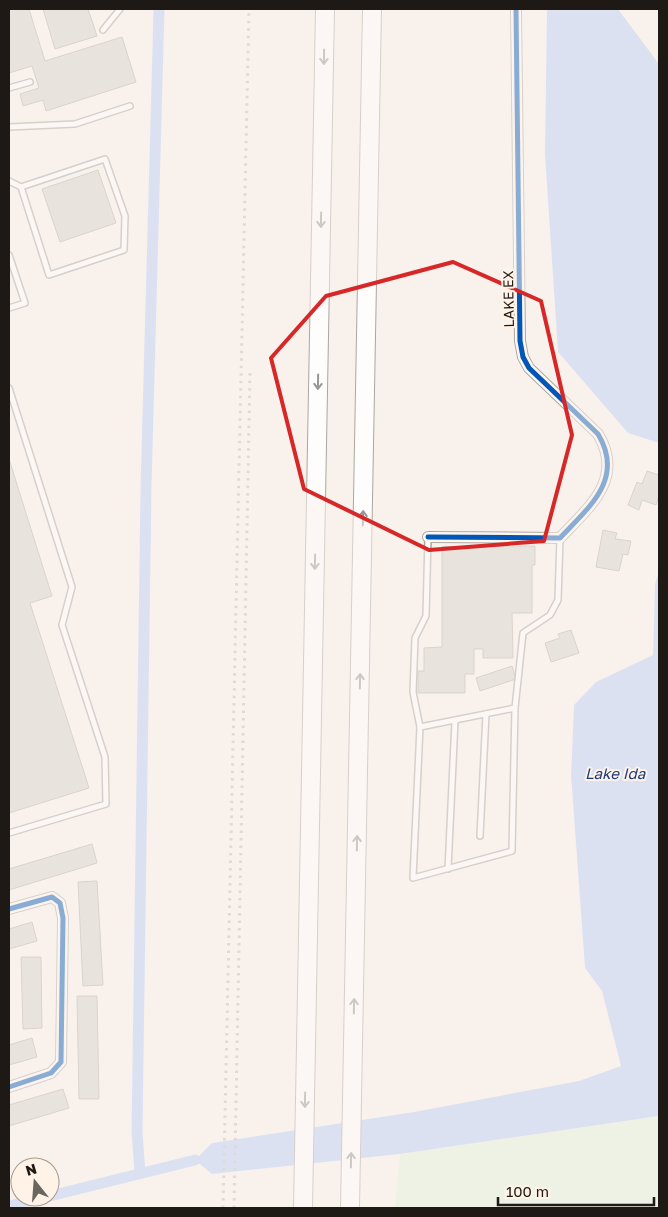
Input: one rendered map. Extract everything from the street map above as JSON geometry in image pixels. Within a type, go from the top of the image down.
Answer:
[{"type":"highway","points":[[303,1208],[325,9]]},
{"type":"highway","points":[[350,1208],[372,9]]},
{"type":"street","name":"LAKE EX","points":[[516,9],[520,341],[529,368],[598,434],[606,447],[609,462],[607,478],[596,499],[560,538]]},
{"type":"street","points":[[428,537],[560,538]]},
{"type":"street","points":[[9,908],[52,897],[60,903],[63,918],[64,965],[61,1062],[51,1073],[9,1087]]},
{"type":"lane","points":[[103,30],[120,9]]},
{"type":"lane","points":[[9,88],[30,82]]},
{"type":"lane","points":[[9,127],[75,124],[130,106]]},
{"type":"lane","points":[[9,181],[21,187],[106,159],[125,216],[124,250],[49,275],[21,187]]},
{"type":"lane","points":[[9,255],[25,303],[9,308]]},
{"type":"lane","points":[[9,388],[72,587],[62,625],[105,757],[106,804],[9,833]]},
{"type":"lane","points":[[428,537],[426,616],[416,638],[413,692],[420,728],[413,878],[512,851],[515,708],[523,633],[550,615],[558,600],[560,538]]},
{"type":"lane","points":[[420,728],[515,708]]},
{"type":"lane","points":[[480,836],[486,714]]},
{"type":"lane","points":[[448,869],[455,721]]},
{"type":"highlighted area","points":[[453,262],[541,301],[572,435],[544,541],[429,550],[304,489],[271,358],[326,296]]},
{"type":"green space","points":[[659,1116],[659,1208],[395,1208],[400,1154]]},
{"type":"water","points":[[547,9],[618,9],[659,64],[659,443],[628,433],[558,352],[545,154]]},
{"type":"water","name":"Lake Ida","points":[[659,571],[659,1116],[400,1154],[212,1174],[195,1160],[212,1143],[414,1112],[579,1081],[621,1066],[602,991],[585,968],[571,775],[574,705],[596,682],[653,655],[655,584]]},
{"type":"building","points":[[9,9],[29,9],[45,61],[122,37],[136,82],[46,111],[43,100],[23,106],[20,94],[39,88],[32,66],[9,73]]},
{"type":"building","points":[[43,9],[88,9],[97,36],[55,49]]},
{"type":"building","points":[[98,170],[116,223],[60,242],[42,189]]},
{"type":"building","points":[[9,459],[52,596],[30,603],[89,788],[9,813]]},
{"type":"building","points":[[647,471],[659,475],[659,496],[656,505],[642,500],[639,510],[628,505],[637,482],[642,484]]},
{"type":"building","points":[[603,530],[617,533],[615,539],[631,541],[628,555],[623,554],[619,571],[596,567]]},
{"type":"building","points":[[535,546],[535,565],[532,565],[532,613],[512,613],[513,658],[483,658],[483,649],[474,649],[474,674],[465,674],[465,693],[418,693],[418,671],[424,671],[424,648],[442,647],[442,547]]},
{"type":"building","points":[[571,630],[579,653],[551,662],[545,643],[560,638],[558,634]]},
{"type":"building","points":[[512,666],[516,679],[480,691],[476,678]]},
{"type":"building","points":[[92,844],[97,863],[9,890],[9,869]]},
{"type":"building","points":[[97,881],[103,985],[83,986],[78,882]]},
{"type":"building","points":[[32,922],[37,941],[9,949],[9,929]]},
{"type":"building","points":[[21,957],[41,957],[42,1028],[23,1029]]},
{"type":"building","points":[[77,996],[97,996],[99,1099],[79,1099]]},
{"type":"building","points":[[32,1038],[37,1057],[9,1065],[9,1045]]},
{"type":"building","points":[[63,1089],[69,1108],[9,1126],[9,1105]]},
{"type":"waterway","points":[[140,1173],[137,1132],[146,488],[159,9]]},
{"type":"waterway","points":[[60,1194],[195,1160]]},
{"type":"railway","points":[[223,1208],[249,9]]},
{"type":"railway","points":[[234,1208],[250,371]]},
{"type":"cycle path","points":[[428,537],[560,538],[582,515],[600,491],[608,465],[605,450],[598,434],[529,368],[523,357],[520,341],[516,9]]},
{"type":"cycle path","points":[[9,909],[52,897],[60,903],[63,918],[61,1062],[51,1073],[9,1087]]}]
